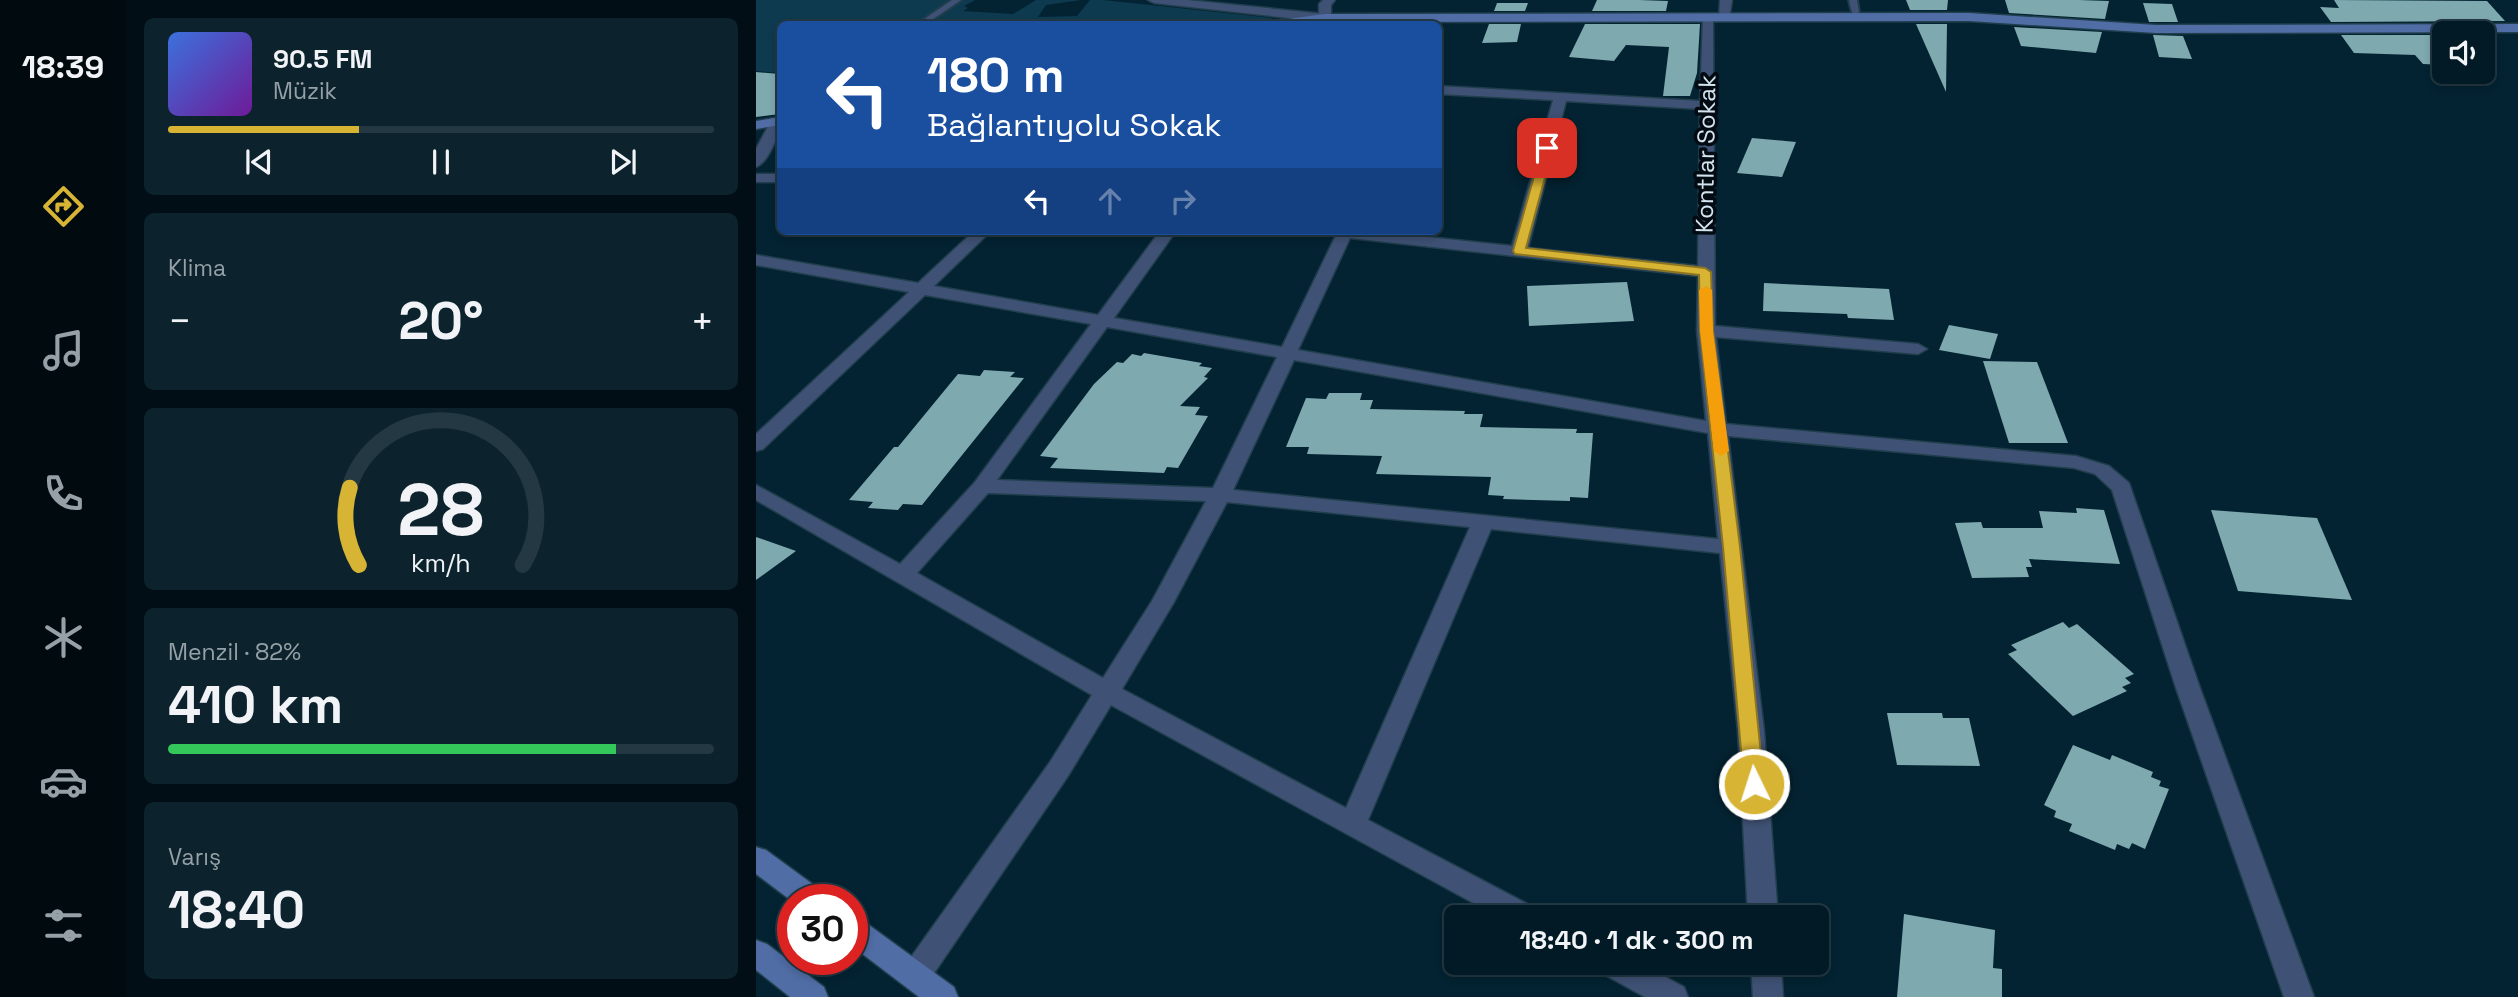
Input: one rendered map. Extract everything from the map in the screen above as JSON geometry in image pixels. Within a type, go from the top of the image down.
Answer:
[{"type":"main road","points":[[1302,21],[1325,18],[1431,21],[1969,17],[2156,29],[2518,28]]},
{"type":"main road","points":[[756,125],[777,121]]},
{"type":"main road","points":[[756,858],[791,884]]},
{"type":"main road","points":[[868,941],[943,997]]},
{"type":"main road","points":[[756,953],[813,997]]},
{"type":"street","points":[[1154,0],[1325,18],[1325,4],[1329,0]]},
{"type":"street","name":"Kontlar Sokak","points":[[1726,0],[1716,18],[1707,105],[1706,331],[1751,731],[1762,905]]},
{"type":"street","points":[[1442,90],[1707,105]]},
{"type":"street","points":[[1519,251],[1561,96]]},
{"type":"street","points":[[756,163],[777,125]]},
{"type":"street","points":[[756,178],[777,178]]},
{"type":"street","points":[[756,445],[980,235]]},
{"type":"street","points":[[904,574],[982,486],[1165,235]]},
{"type":"street","points":[[915,976],[1059,769],[1163,602],[1220,495],[1344,235]]},
{"type":"street","points":[[1372,235],[1705,272]]},
{"type":"street","points":[[756,261],[1719,429],[2076,462],[2102,470],[2117,481],[2299,997]]},
{"type":"street","points":[[1706,331],[1918,349]]},
{"type":"street","points":[[982,486],[1220,495],[1732,547]]},
{"type":"street","points":[[756,491],[1107,692],[1503,905]]},
{"type":"street","points":[[1353,824],[1483,523]]},
{"type":"street","points":[[1633,975],[1673,997]]},
{"type":"street","points":[[1767,975],[1768,997]]},
{"type":"lane","points":[[926,21],[957,0]]},
{"type":"lane","points":[[1853,0],[1857,18]]},
{"type":"shaded area","points":[[756,0],[950,0],[919,21],[777,21],[777,73],[756,71]]},
{"type":"shaded area","points":[[962,0],[975,0],[964,6],[968,8],[963,11],[1013,14],[1036,0],[1081,0],[1046,5],[1038,17],[1077,16],[1090,0],[1103,0],[1273,18],[1264,21],[930,21]]},
{"type":"building","points":[[1597,0],[1668,1],[1666,11],[1592,11]]},
{"type":"building","points":[[1906,0],[1948,0],[1947,10],[1910,10]]},
{"type":"building","points":[[2005,0],[2109,1],[2105,19],[2009,13]]},
{"type":"building","points":[[2334,0],[2487,1],[2505,21],[2331,22],[2320,7],[2339,8]]},
{"type":"building","points":[[1497,3],[1528,3],[1525,11],[1494,11]]},
{"type":"building","points":[[2143,3],[2172,4],[2178,22],[2149,22]]},
{"type":"building","points":[[1489,24],[1521,24],[1517,42],[1482,43]]},
{"type":"building","points":[[1585,24],[1700,24],[1697,73],[1690,96],[1663,96],[1669,47],[1626,45],[1614,61],[1569,57]]},
{"type":"building","points":[[1916,24],[1947,24],[1946,92]]},
{"type":"building","points":[[2014,27],[2102,32],[2096,53],[2021,46]]},
{"type":"building","points":[[2153,35],[2183,36],[2192,59],[2159,57]]},
{"type":"building","points":[[2341,35],[2432,35],[2432,64],[2423,64],[2415,55],[2354,53]]},
{"type":"building","points":[[756,72],[777,74],[777,114],[756,117]]},
{"type":"building","points":[[1752,138],[1796,142],[1782,177],[1737,173]]},
{"type":"building","points":[[1627,282],[1634,321],[1529,326],[1527,286]]},
{"type":"building","points":[[1764,283],[1889,289],[1894,320],[1848,318],[1847,314],[1763,311]]},
{"type":"building","points":[[1949,325],[1998,334],[1990,359],[1939,350]]},
{"type":"building","points":[[1144,353],[1202,363],[1199,366],[1212,368],[1204,377],[1208,378],[1180,406],[1200,407],[1195,415],[1208,416],[1178,468],[1167,467],[1164,473],[1050,468],[1058,458],[1040,456],[1094,384],[1117,362],[1123,363],[1132,354],[1141,356]]},
{"type":"building","points":[[1983,361],[2037,362],[2068,443],[2009,443]]},
{"type":"building","points":[[984,370],[1015,372],[1010,377],[1024,378],[922,505],[903,504],[898,510],[868,508],[873,502],[849,500],[894,447],[898,447],[958,374],[980,376]]},
{"type":"building","points":[[1329,393],[1362,393],[1360,400],[1373,400],[1370,409],[1465,411],[1464,414],[1483,414],[1480,427],[1577,429],[1576,433],[1593,433],[1588,498],[1570,497],[1570,501],[1503,499],[1504,496],[1488,495],[1491,477],[1376,474],[1382,456],[1307,454],[1309,447],[1286,447],[1306,398],[1326,399]]},
{"type":"building","points":[[2076,508],[2104,510],[2120,564],[2029,559],[2032,567],[2026,567],[2029,577],[1972,578],[1955,523],[1981,522],[1983,528],[2043,528],[2039,511],[2077,513]]},
{"type":"building","points":[[2211,510],[2317,518],[2352,600],[2238,591]]},
{"type":"building","points":[[756,537],[796,551],[756,580]]},
{"type":"building","points":[[2063,622],[2069,628],[2077,624],[2134,674],[2125,678],[2131,683],[2122,687],[2127,691],[2073,716],[2008,654],[2017,650],[2011,645]]},
{"type":"building","points":[[1887,713],[1942,713],[1943,718],[1969,718],[1980,766],[1897,765]]},
{"type":"building","points":[[2073,745],[2110,760],[2112,755],[2153,772],[2151,777],[2161,781],[2159,786],[2169,789],[2145,849],[2132,843],[2129,849],[2117,844],[2115,850],[2069,831],[2072,824],[2054,817],[2056,811],[2044,805]]},
{"type":"building","points":[[1904,914],[1995,930],[1993,968],[2002,969],[2002,997],[1897,997]]},
{"type":"slow traffic","points":[[1706,290],[1706,331],[1721,451]]},
{"type":"route","points":[[1547,148],[1519,251],[1705,272],[1706,331],[1732,547],[1754,784]]}]
